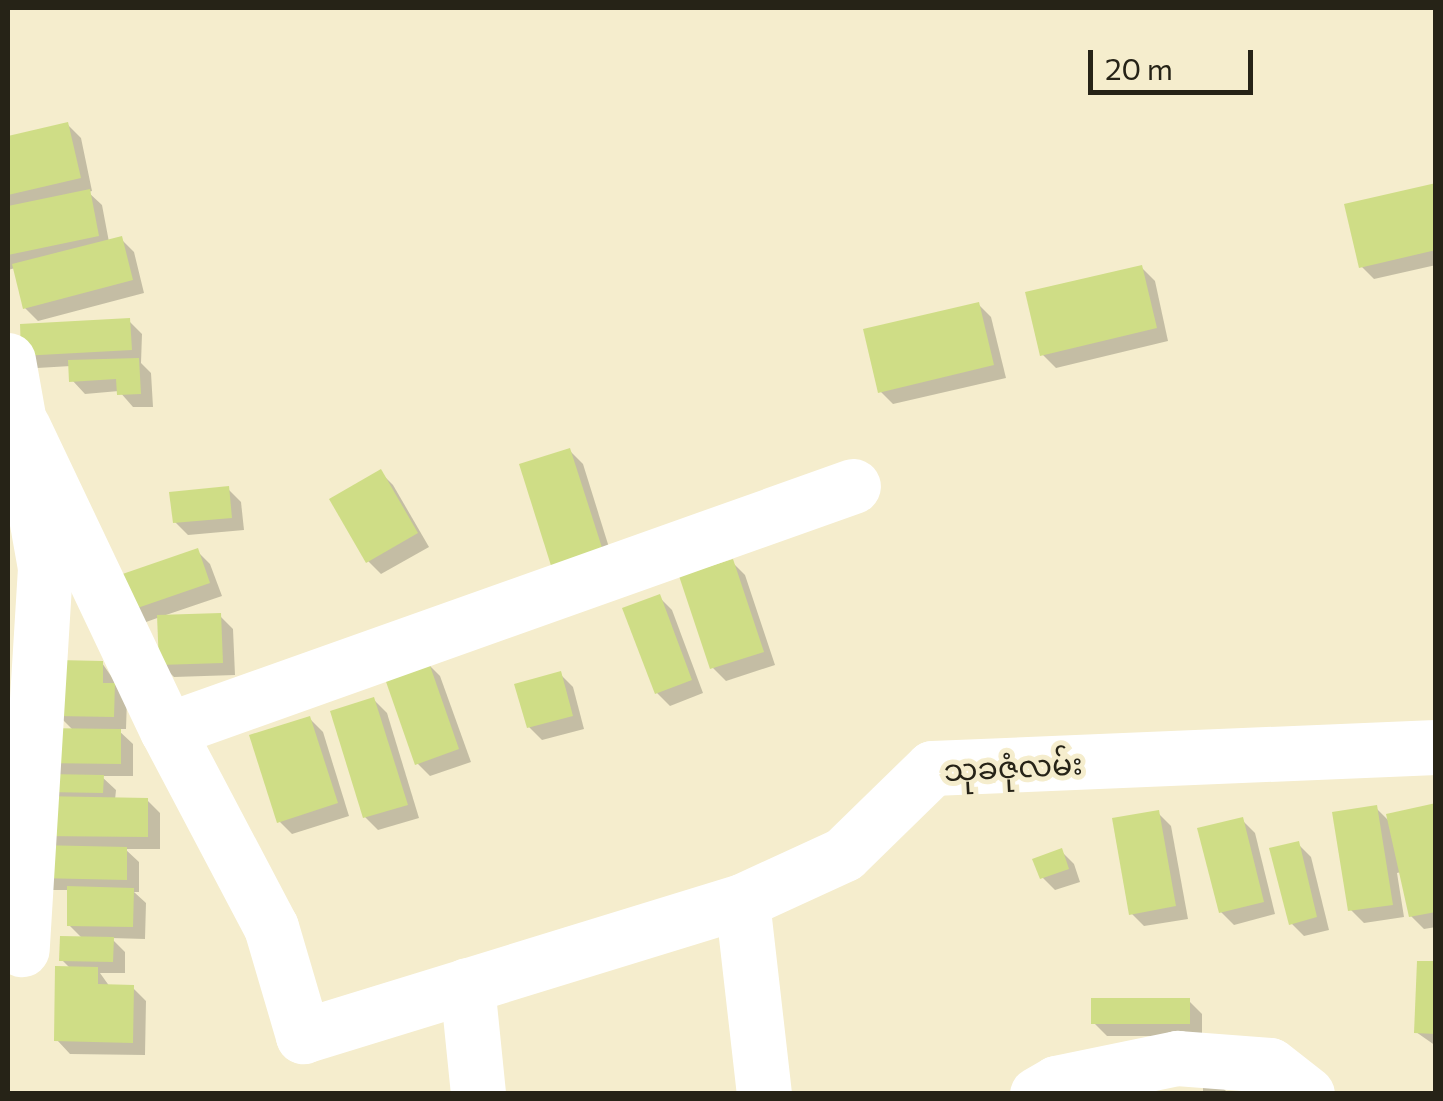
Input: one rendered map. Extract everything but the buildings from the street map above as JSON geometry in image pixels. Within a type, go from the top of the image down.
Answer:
[{"type":"street","points":[[8,360],[23,426],[45,568],[22,949]]},
{"type":"street","points":[[23,426],[167,730],[853,486]]},
{"type":"street","name":"သုခဇုံလမ်း","points":[[167,730],[272,926],[303,1036],[742,901],[844,854],[932,768],[1436,747]]},
{"type":"street","points":[[742,901],[764,1094]]},
{"type":"street","points":[[468,986],[478,1094]]},
{"type":"street","points":[[1037,1094],[1056,1083],[1177,1058],[1270,1065],[1306,1094]]}]
